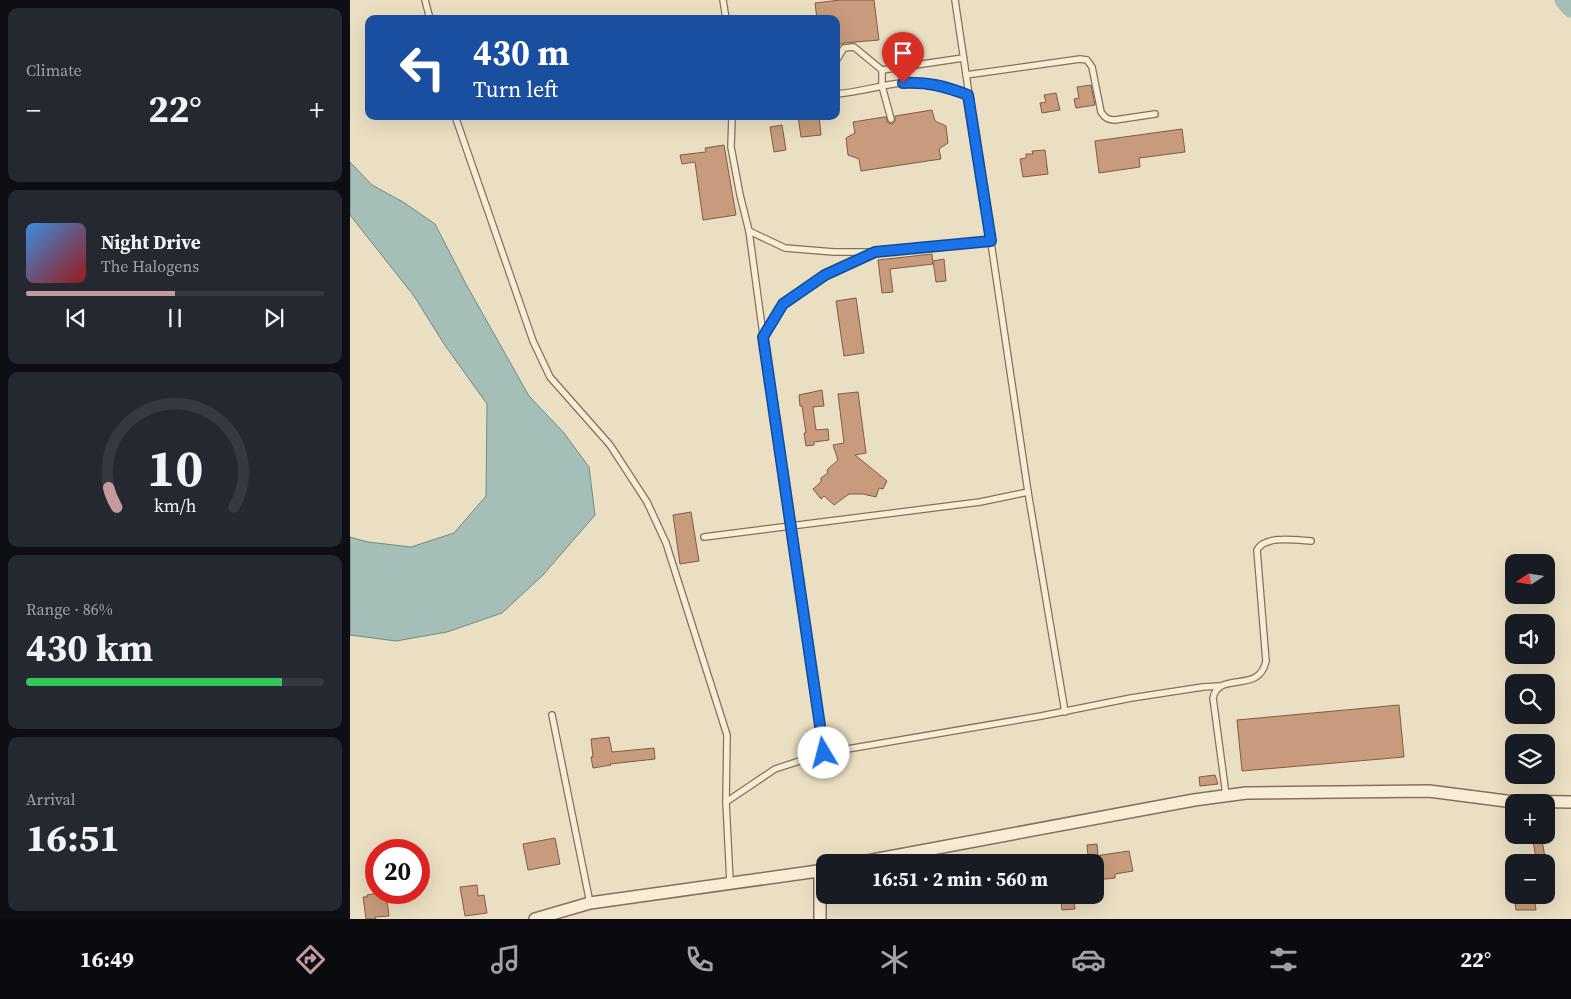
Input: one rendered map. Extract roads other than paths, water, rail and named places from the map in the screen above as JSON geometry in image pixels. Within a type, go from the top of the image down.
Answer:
[{"type":"street","points":[[905,854],[1194,800],[1246,793],[1429,792],[1506,801],[1571,802]]},
{"type":"street","points":[[535,919],[590,903],[816,871]]},
{"type":"street","points":[[820,919],[821,904]]},
{"type":"lane","points":[[425,0],[429,15]]},
{"type":"lane","points":[[723,0],[725,15]]},
{"type":"lane","points":[[954,0],[1028,492],[1065,712]]},
{"type":"lane","points":[[840,54],[844,48],[854,47],[882,70],[963,58]]},
{"type":"lane","points":[[966,75],[1080,59],[1087,60],[1092,67],[1101,112],[1104,118],[1115,120],[1155,114]]},
{"type":"lane","points":[[882,70],[882,86],[891,119]]},
{"type":"lane","points":[[840,93],[882,86],[924,82],[950,88],[968,95]]},
{"type":"lane","points":[[456,120],[533,341],[550,377],[610,445],[647,502],[666,543],[727,735],[726,802],[730,882]]},
{"type":"lane","points":[[732,120],[731,147],[740,195],[750,231],[763,337],[824,753]]},
{"type":"lane","points":[[750,231],[785,248],[834,252],[875,252],[991,241]]},
{"type":"lane","points":[[763,337],[783,304],[825,275],[875,252]]},
{"type":"lane","points":[[704,537],[980,502],[1028,492]]},
{"type":"lane","points":[[726,802],[775,769],[824,753],[1065,712],[1131,698],[1219,686],[1258,676],[1264,670],[1266,661],[1257,550],[1260,544],[1268,541],[1311,541]]},
{"type":"lane","points":[[1219,686],[1214,691],[1213,698],[1226,796]]},
{"type":"lane","points":[[552,715],[590,903]]},
{"type":"water","points":[[350,162],[372,185],[403,202],[435,224],[467,286],[529,396],[564,433],[589,467],[595,515],[543,575],[502,613],[447,632],[396,641],[350,635],[350,537],[368,542],[411,547],[454,533],[486,496],[487,404],[444,344],[414,296],[350,215]]},
{"type":"waterway","points":[[1564,0],[1571,8]]}]
